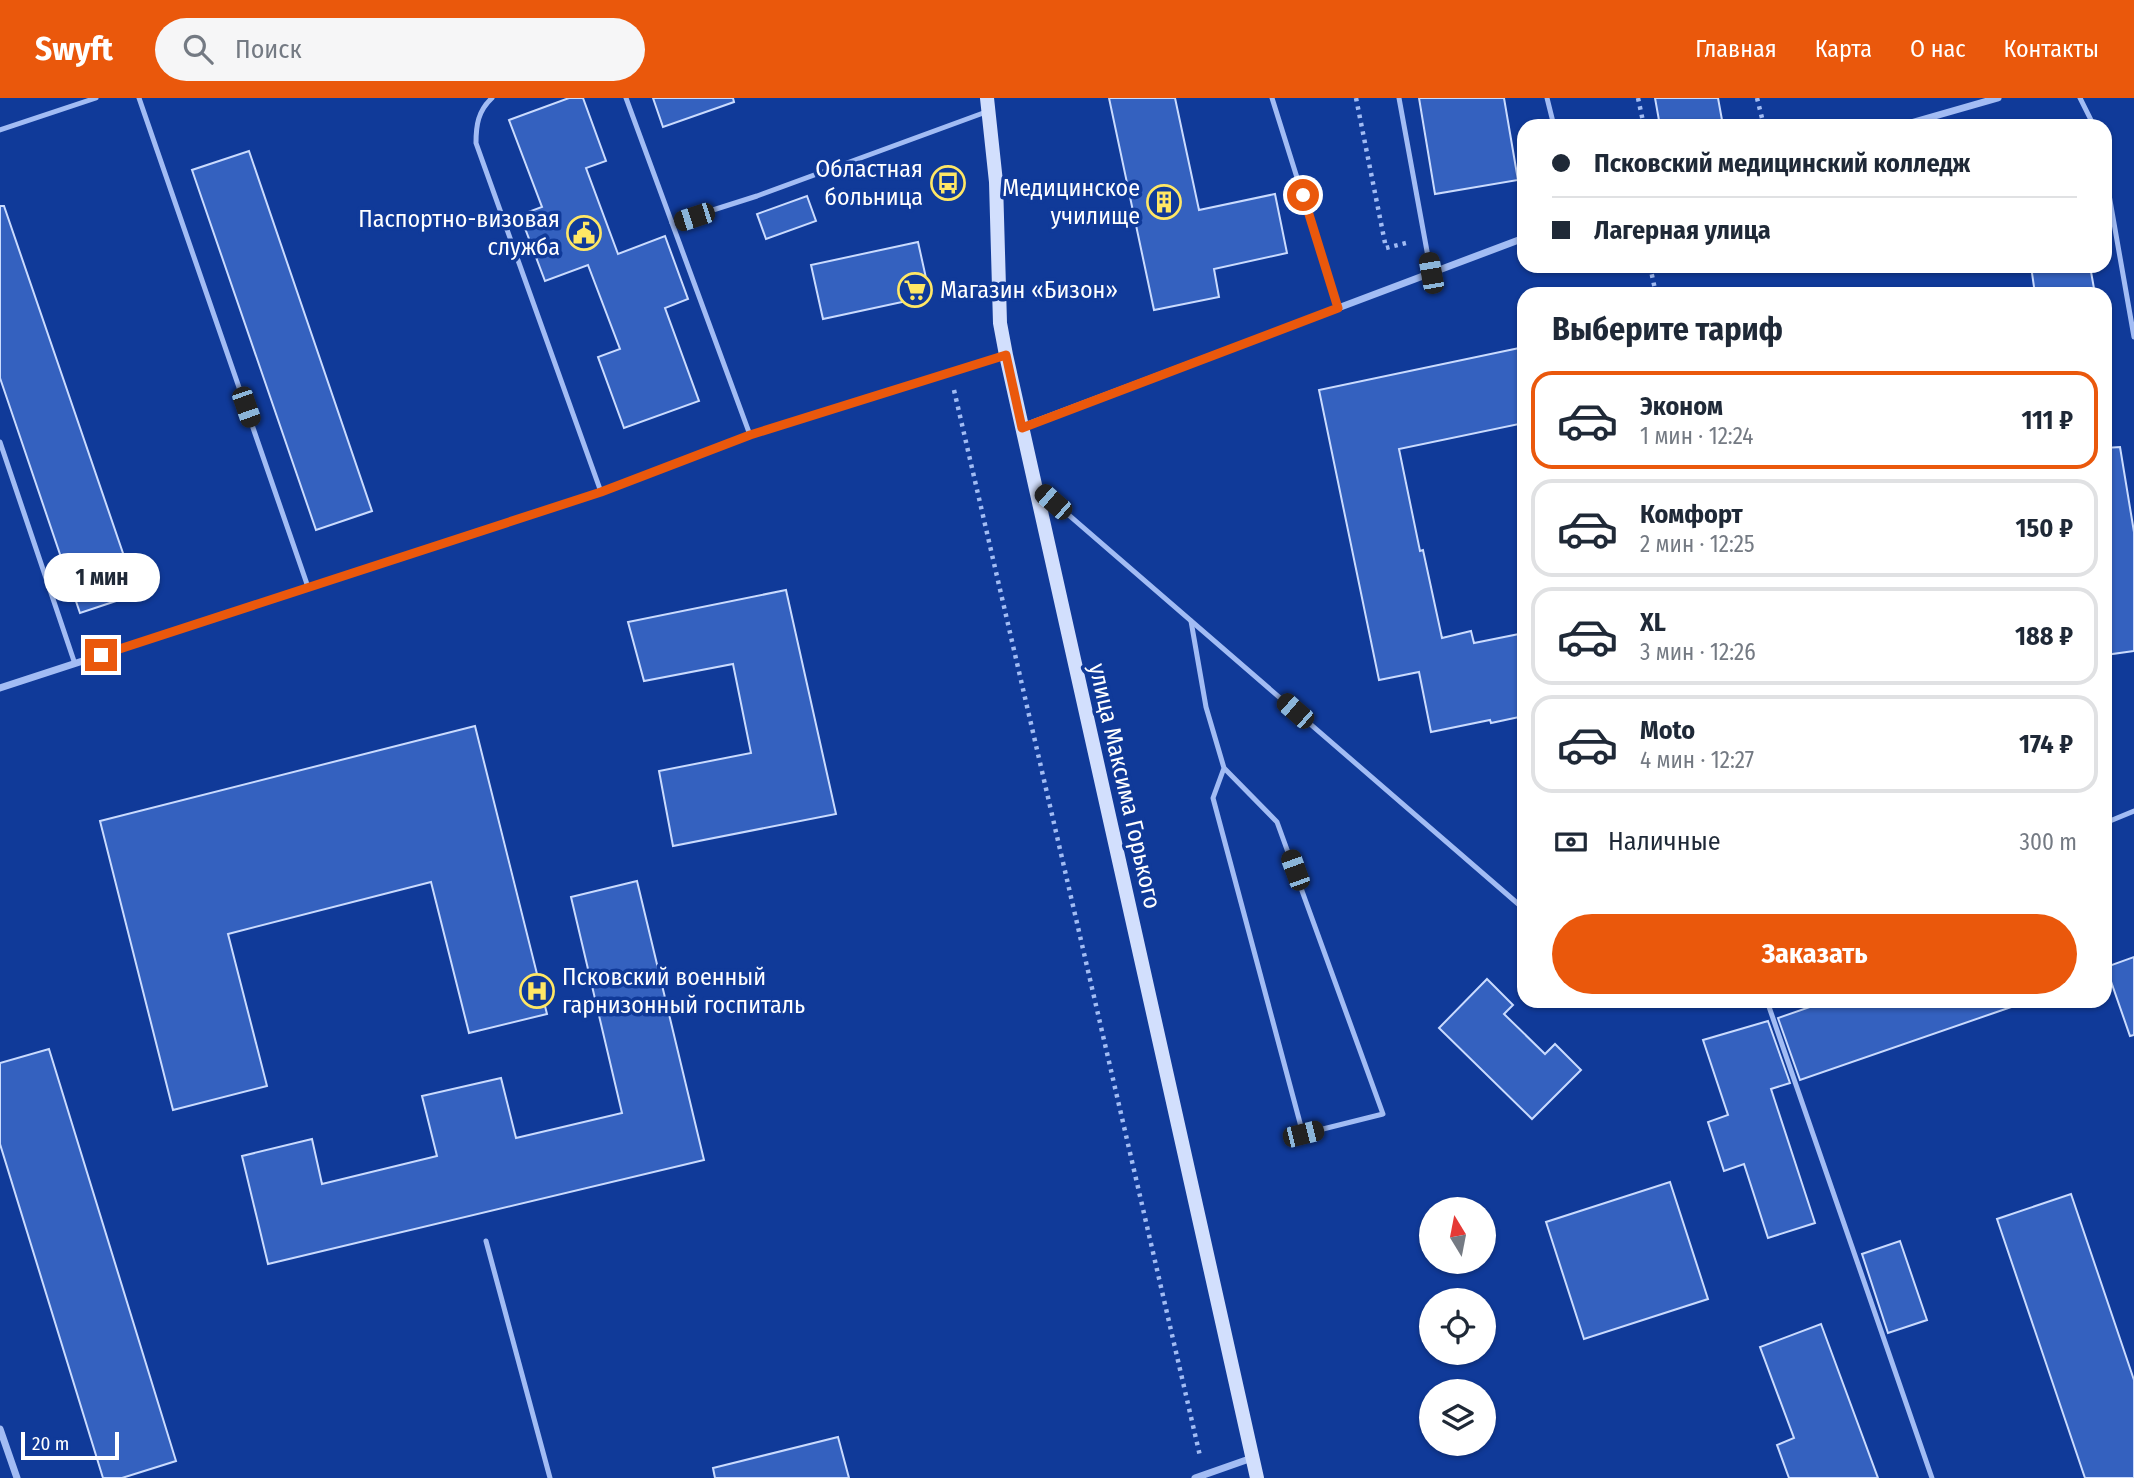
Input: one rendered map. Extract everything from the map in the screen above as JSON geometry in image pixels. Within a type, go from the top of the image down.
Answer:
[{"type":"main road","name":"улица Максима Горького","points":[[987,104],[996,182],[1000,323],[1006,355],[1257,1478]]},
{"type":"street","points":[[1924,119],[1998,98]]},
{"type":"street","points":[[1022,428],[1517,241]]},
{"type":"street","points":[[0,688],[601,492],[750,435],[1006,355]]},
{"type":"street","points":[[0,1429],[16,1478]]},
{"type":"street","points":[[1199,1477],[1252,1458]]},
{"type":"lane","points":[[0,130],[96,98]]},
{"type":"lane","points":[[139,98],[308,587]]},
{"type":"lane","points":[[492,98],[476,122],[475,143],[601,492]]},
{"type":"lane","points":[[626,98],[750,435]]},
{"type":"lane","points":[[1272,98],[1338,308]]},
{"type":"lane","points":[[1399,98],[1431,273]]},
{"type":"lane","points":[[1547,98],[1552,119]]},
{"type":"lane","points":[[2080,98],[2090,119]]},
{"type":"lane","points":[[672,223],[757,196],[987,104]]},
{"type":"lane","points":[[2112,213],[2134,337]]},
{"type":"lane","points":[[0,442],[75,664]]},
{"type":"lane","points":[[1034,485],[1517,903]]},
{"type":"lane","points":[[1191,621],[1206,706],[1224,768],[1277,822],[1383,1114],[1303,1134],[1213,798],[1224,768]]},
{"type":"lane","points":[[2112,820],[2134,811]]},
{"type":"lane","points":[[1769,1008],[1933,1478]]},
{"type":"lane","points":[[486,1241],[550,1478]]},
{"type":"path","points":[[1356,98],[1386,248]]},
{"type":"path","points":[[1638,98],[1642,119]]},
{"type":"path","points":[[1757,98],[1762,119]]},
{"type":"path","points":[[949,373],[1199,1477]]},
{"type":"building","name":"Паспортно-визовая служба","points":[[569,98],[583,98],[606,161],[586,168],[618,254],[665,236],[688,299],[665,308],[699,401],[624,428],[598,357],[620,349],[588,265],[545,281],[520,215],[542,207],[509,120]]},
{"type":"building","points":[[653,98],[733,98],[734,102],[663,127]]},
{"type":"building","name":"Медицинское училище","points":[[1109,98],[1175,98],[1199,210],[1275,194],[1287,253],[1214,269],[1219,297],[1154,310]]},
{"type":"building","points":[[1419,98],[1504,98],[1517,180],[1435,194]]},
{"type":"building","points":[[1655,98],[1718,98],[1722,119],[1659,119]]},
{"type":"building","points":[[249,151],[372,511],[316,530],[192,170]]},
{"type":"building","points":[[807,196],[816,221],[766,239],[757,214]]},
{"type":"building","points":[[0,206],[4,206],[137,594],[80,613],[0,378]]},
{"type":"building","points":[[918,242],[930,296],[823,319],[811,265]]},
{"type":"building","points":[[2032,273],[2091,273],[2094,287],[2034,287]]},
{"type":"building","points":[[1517,348],[1517,424],[1399,449],[1420,551],[1423,550],[1442,638],[1471,631],[1474,643],[1517,634],[1517,717],[1431,732],[1419,672],[1379,680],[1319,390]]},
{"type":"building","points":[[2120,447],[2134,532],[2134,651],[2112,654],[2112,448]]},
{"type":"building","points":[[786,590],[836,814],[673,846],[659,771],[751,753],[733,664],[644,681],[628,622]]},
{"type":"building","points":[[475,726],[547,1014],[469,1033],[431,882],[228,934],[267,1086],[173,1110],[100,821]]},
{"type":"building","points":[[637,881],[704,1160],[268,1264],[242,1156],[312,1139],[322,1184],[437,1156],[422,1096],[501,1078],[516,1138],[622,1113],[571,897]]},
{"type":"building","points":[[2134,957],[2134,1035],[2130,1036],[2112,984],[2112,965]]},
{"type":"building","points":[[1487,979],[1513,1005],[1504,1014],[1545,1054],[1555,1044],[1581,1070],[1532,1119],[1439,1028]]},
{"type":"building","points":[[1807,1008],[2008,1008],[1800,1080],[1778,1018]]},
{"type":"building","points":[[1768,1021],[1790,1083],[1771,1089],[1815,1223],[1768,1238],[1744,1164],[1724,1171],[1708,1122],[1728,1115],[1703,1040]]},
{"type":"building","points":[[49,1049],[176,1461],[122,1478],[103,1478],[0,1144],[0,1063]]},
{"type":"building","points":[[1670,1182],[1708,1299],[1584,1339],[1546,1222]]},
{"type":"building","points":[[2071,1194],[2134,1380],[2134,1478],[2085,1478],[1997,1219]]},
{"type":"building","points":[[1900,1241],[1927,1320],[1888,1333],[1862,1254]]},
{"type":"building","points":[[1821,1324],[1878,1478],[1789,1478],[1777,1445],[1794,1438],[1760,1347]]},
{"type":"building","points":[[838,1437],[849,1478],[715,1478],[713,1468]]},
{"type":"place","name":"Областная больница","points":[[948,183]]},
{"type":"place","name":"Медицинское училище","points":[[1164,202]]},
{"type":"place","name":"Паспортно-визовая служба","points":[[584,233]]},
{"type":"place","name":"Магазин «Бизон»","points":[[915,290]]},
{"type":"place","name":"Псковский военный гарнизонный госпиталь","points":[[537,991]]},
{"type":"route","points":[[101,655],[601,492],[750,435],[1006,355],[1022,428],[1338,308],[1303,195]]}]
